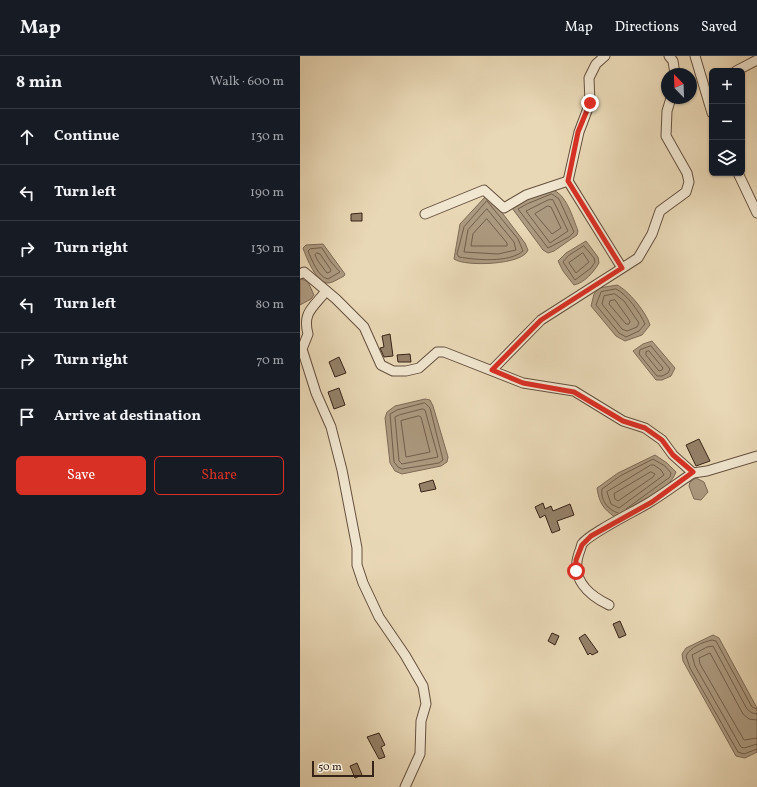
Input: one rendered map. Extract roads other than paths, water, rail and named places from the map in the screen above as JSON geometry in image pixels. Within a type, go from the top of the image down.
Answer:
[{"type":"street","points":[[605,56],[596,64],[589,78],[590,103],[578,132],[568,181],[622,268]]},
{"type":"street","points":[[669,56],[673,61],[674,68]]},
{"type":"street","points":[[695,56],[708,82],[711,104]]},
{"type":"street","points":[[742,68],[757,60]]},
{"type":"street","points":[[492,370],[541,320],[638,258],[652,234],[660,211],[686,192],[689,182],[687,173],[666,136],[667,111],[669,104]]},
{"type":"street","points":[[739,176],[757,213]]},
{"type":"street","points":[[425,214],[484,190],[504,208],[526,195],[568,181]]},
{"type":"street","points":[[300,274],[304,272],[326,290],[364,327],[381,365],[393,371],[406,371],[419,368],[437,352],[444,352],[523,383],[574,392],[623,421],[645,428],[662,440],[673,455],[693,472]]},
{"type":"street","points":[[326,290],[309,310],[306,318],[308,334],[302,349],[316,393],[331,427],[342,470],[357,548],[357,565],[363,583],[379,617],[405,655],[423,686],[426,704],[422,721],[420,754],[405,787]]},
{"type":"street","points":[[609,605],[596,599],[585,589],[576,571],[576,560],[582,545],[591,536],[652,502],[693,472],[707,472],[757,456]]},
{"type":"water","points":[[552,190],[557,192],[565,201],[578,231],[577,235],[554,251],[548,253],[543,250],[512,208],[525,200]]},
{"type":"water","points":[[485,197],[491,198],[525,243],[528,250],[524,255],[505,262],[481,264],[460,262],[454,259],[460,224]]},
{"type":"water","points":[[586,241],[598,257],[599,263],[588,277],[574,285],[563,271],[558,261],[566,253]]},
{"type":"water","points":[[323,244],[345,274],[344,276],[329,283],[320,280],[316,275],[309,264],[303,248],[306,245]]},
{"type":"water","points":[[300,278],[308,282],[314,295],[311,299],[300,305]]},
{"type":"water","points":[[617,285],[636,302],[645,314],[650,325],[642,335],[625,341],[616,336],[591,306],[594,294],[599,288]]},
{"type":"water","points":[[652,341],[675,368],[671,376],[662,380],[656,380],[633,351],[643,344]]},
{"type":"water","points":[[425,399],[430,400],[433,406],[448,457],[447,462],[441,466],[402,474],[395,471],[390,463],[385,418],[387,412],[395,406]]},
{"type":"water","points":[[655,455],[667,463],[676,472],[672,479],[650,499],[615,517],[602,505],[597,488],[618,473]]},
{"type":"water","points":[[696,478],[704,482],[708,492],[701,500],[694,499],[689,486],[690,482]]},
{"type":"water","points":[[713,635],[719,638],[757,708],[757,752],[745,758],[736,756],[683,661],[682,654],[686,648]]}]
